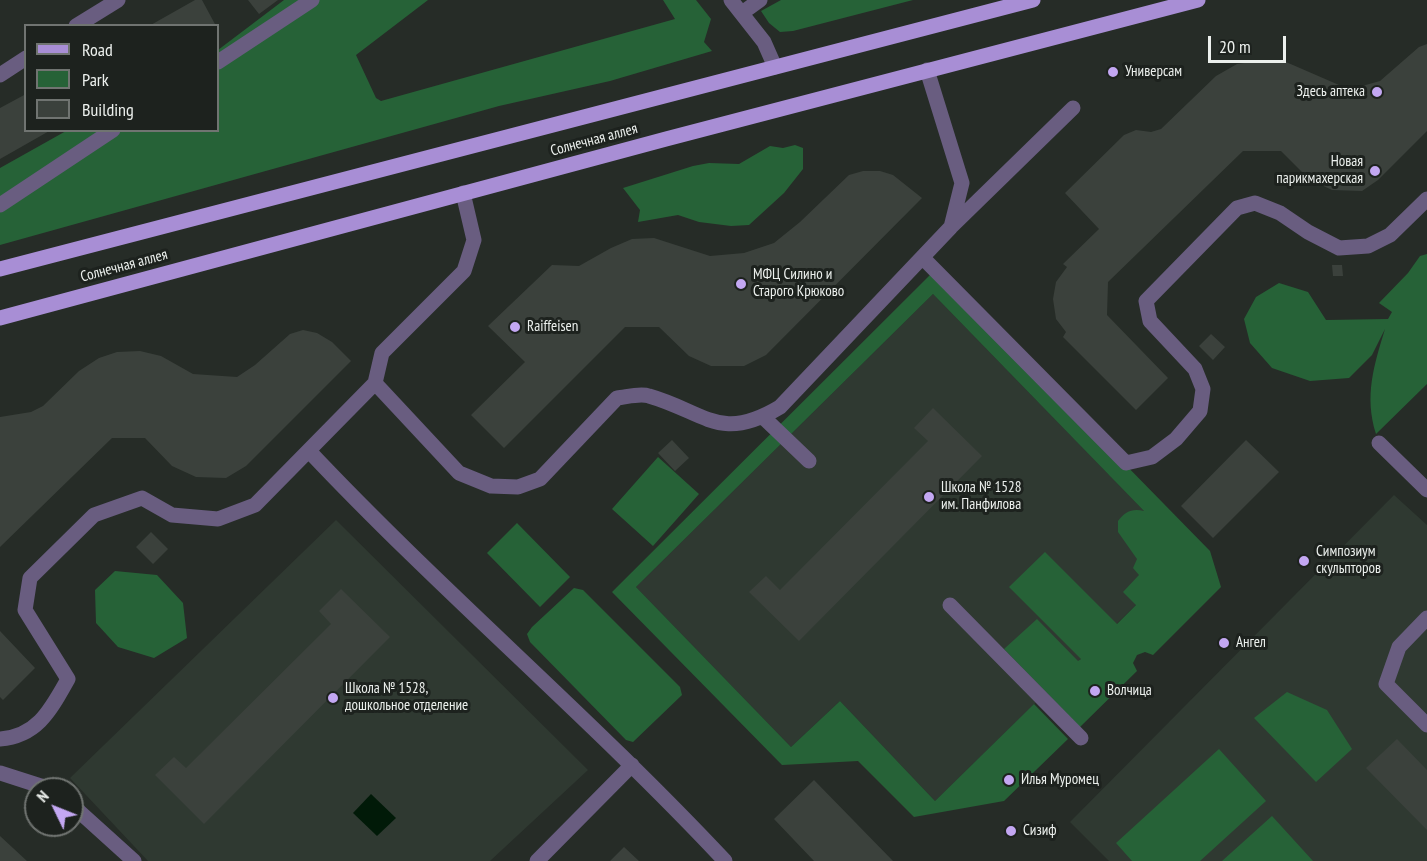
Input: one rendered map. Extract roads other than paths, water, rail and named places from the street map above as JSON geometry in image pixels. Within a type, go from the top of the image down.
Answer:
[{"type":"main road","name":"Солнечная аллея","points":[[0,269],[1034,0]]},
{"type":"main road","name":"Солнечная аллея","points":[[0,318],[927,70],[1198,0]]},
{"type":"street","points":[[79,24],[118,0]]},
{"type":"street","points":[[219,61],[312,0]]},
{"type":"street","points":[[731,0],[764,42],[775,67]]},
{"type":"street","points":[[742,13],[760,0]]},
{"type":"street","points":[[0,75],[24,59]]},
{"type":"street","points":[[927,70],[962,183],[951,227]]},
{"type":"street","points":[[375,382],[459,473],[491,486],[518,488],[540,479],[617,398],[647,395],[692,415],[733,426],[763,417],[780,407],[951,227],[1073,108]]},
{"type":"street","points":[[0,205],[110,132]]},
{"type":"street","points":[[0,739],[18,738],[47,716],[68,679],[25,610],[30,578],[94,515],[142,498],[172,515],[218,519],[255,505],[375,382],[381,353],[464,271],[474,240],[464,193]]},
{"type":"street","points":[[923,258],[1126,463],[1152,457],[1176,439],[1200,411],[1203,389],[1195,369],[1150,321],[1146,302],[1237,208],[1255,203],[1280,213],[1308,232],[1339,248],[1368,246],[1390,235],[1427,199]]},
{"type":"street","points":[[763,417],[808,461]]},
{"type":"street","points":[[1379,443],[1427,490]]},
{"type":"street","points":[[309,451],[378,524],[632,765],[725,861]]},
{"type":"street","points":[[950,605],[1081,738]]},
{"type":"street","points":[[1427,618],[1399,647],[1386,684],[1427,725]]},
{"type":"street","points":[[537,861],[632,765]]},
{"type":"street","points":[[0,773],[24,781]]},
{"type":"street","points":[[84,816],[134,861]]},
{"type":"place","name":"Универсам","points":[[1113,72]]},
{"type":"place","name":"Здесь аптека","points":[[1377,92]]},
{"type":"place","name":"Новая парикмахерская","points":[[1375,171]]},
{"type":"place","name":"МФЦ Силино и Старого Крюково","points":[[741,284]]},
{"type":"place","name":"Raiffeisen","points":[[515,327]]},
{"type":"place","name":"Школа № 1528 им. Панфилова","points":[[929,497]]},
{"type":"place","name":"Симпозиум скульпторов","points":[[1304,561]]},
{"type":"place","name":"Ангел","points":[[1224,643]]},
{"type":"place","name":"Волчица","points":[[1095,691]]},
{"type":"place","name":"Школа № 1528, дошкольное отделение","points":[[333,698]]},
{"type":"place","name":"Илья Муромец","points":[[1009,780]]},
{"type":"place","name":"Сизиф","points":[[1011,831]]}]
